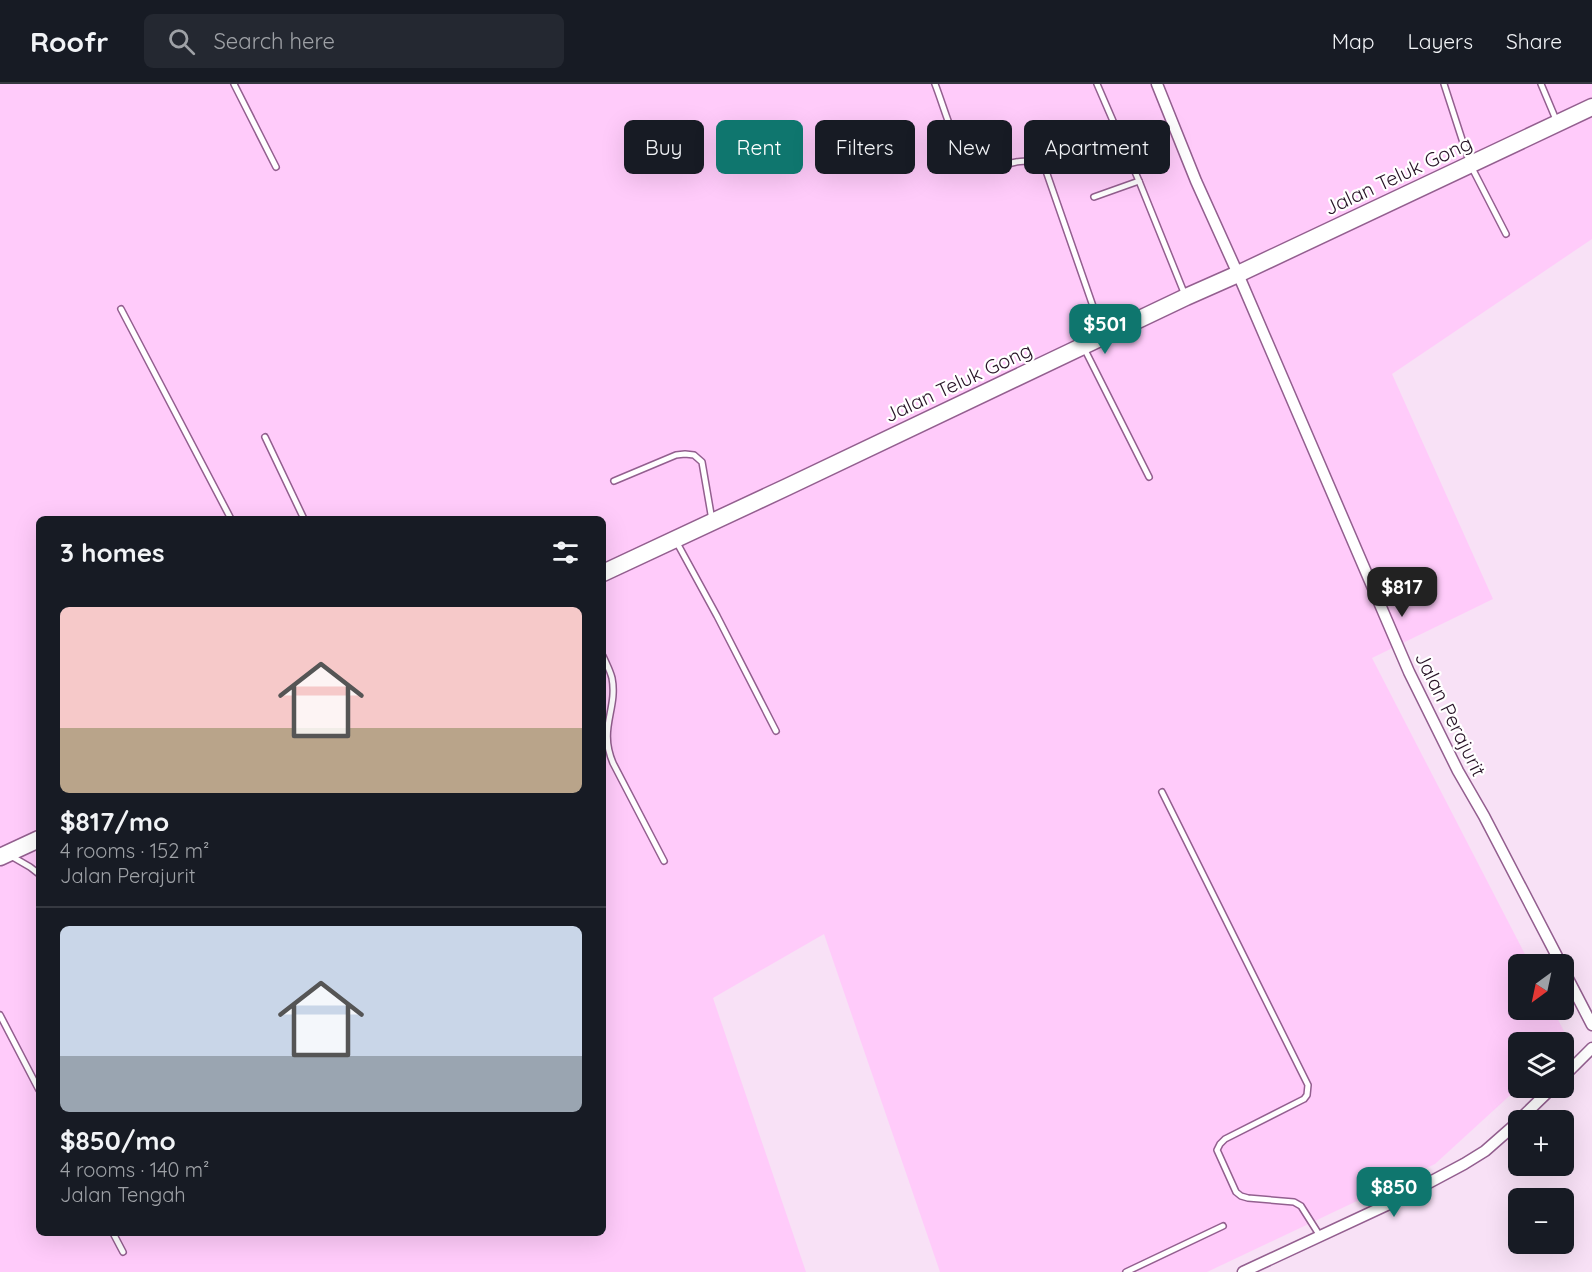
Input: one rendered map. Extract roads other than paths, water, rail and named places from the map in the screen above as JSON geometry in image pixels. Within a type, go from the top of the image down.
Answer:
[{"type":"street","name":"Jalan Perajurit","points":[[1157,84],[1196,181],[1414,683],[1458,771],[1556,954]]},
{"type":"street","name":"Jalan Teluk Gong","points":[[606,572],[1592,107]]},
{"type":"street","points":[[4,856],[36,840]]},
{"type":"street","points":[[1574,990],[1592,1025]]},
{"type":"street","points":[[1574,1066],[1592,1048]]},
{"type":"street","points":[[1530,1110],[1542,1098]]},
{"type":"street","points":[[1243,1272],[1389,1204],[1464,1164],[1485,1151],[1508,1131]]},
{"type":"lane","points":[[234,84],[276,167]]},
{"type":"lane","points":[[935,84],[958,145],[963,155],[974,167],[985,170],[1020,160],[1041,166],[1046,171],[1104,336]]},
{"type":"lane","points":[[1097,84],[1186,297]]},
{"type":"lane","points":[[1444,84],[1470,164],[1506,234]]},
{"type":"lane","points":[[1541,84],[1557,123]]},
{"type":"lane","points":[[1094,197],[1139,181]]},
{"type":"lane","points":[[121,309],[229,516]]},
{"type":"lane","points":[[1083,346],[1149,477]]},
{"type":"lane","points":[[265,437],[303,516]]},
{"type":"lane","points":[[614,481],[676,455],[694,455],[702,462],[713,521]]},
{"type":"lane","points":[[676,539],[776,731]]},
{"type":"lane","points":[[606,664],[612,687],[606,732],[608,749],[664,861]]},
{"type":"lane","points":[[1162,792],[1308,1086],[1304,1099],[1226,1139],[1220,1144],[1218,1150],[1236,1192],[1248,1198],[1294,1202],[1301,1206],[1320,1236]]},
{"type":"lane","points":[[4,856],[36,872]]},
{"type":"lane","points":[[0,1015],[36,1084]]},
{"type":"lane","points":[[1126,1272],[1222,1226]]},
{"type":"lane","points":[[115,1236],[123,1252]]}]
